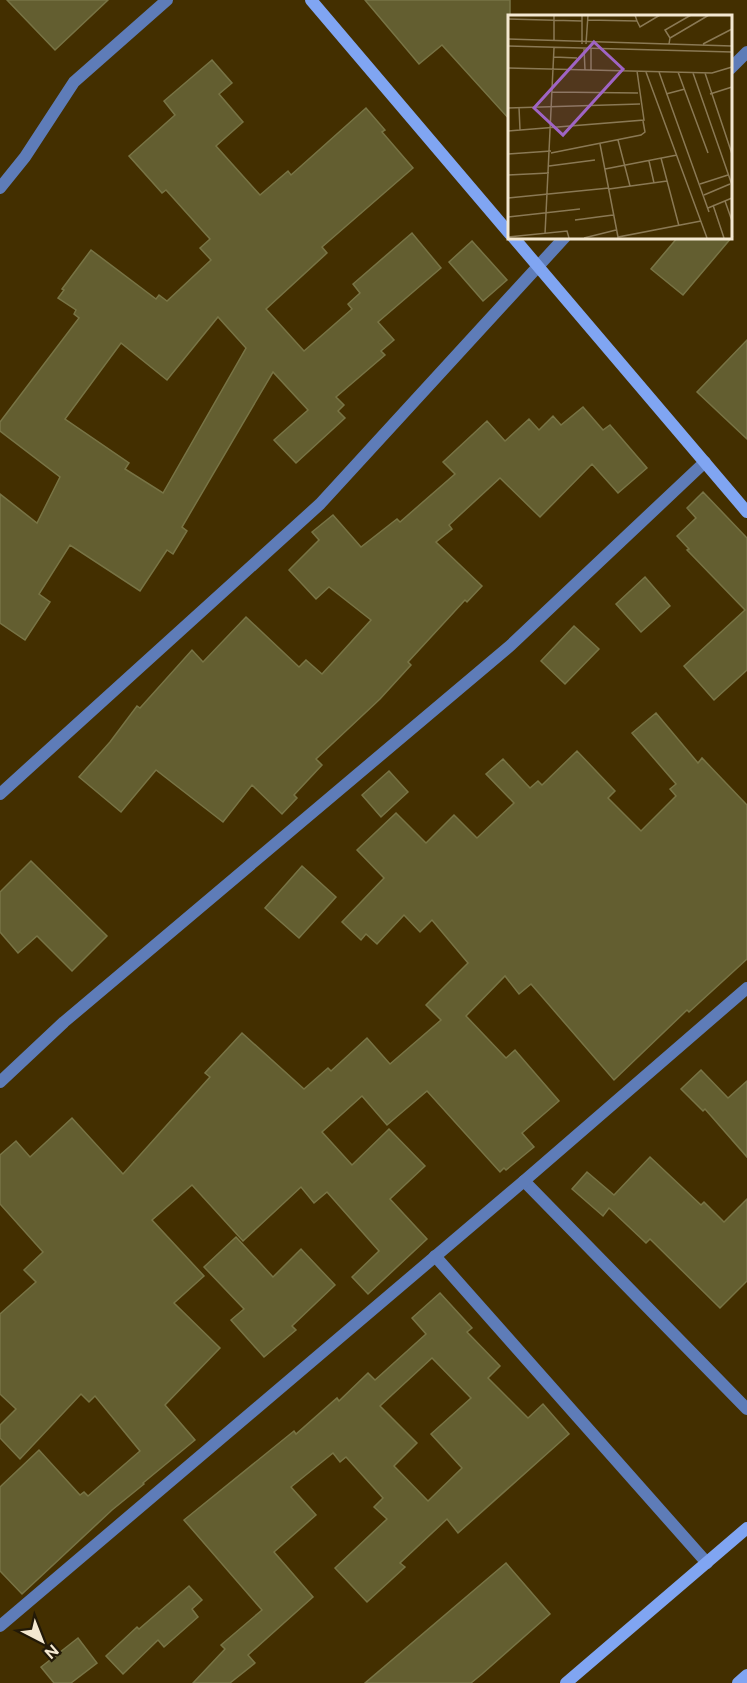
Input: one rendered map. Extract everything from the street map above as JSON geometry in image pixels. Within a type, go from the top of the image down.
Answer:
[{"type":"street","points":[[0,188],[25,157],[74,82],[167,0]]},
{"type":"street","points":[[311,0],[508,232]]},
{"type":"street","points":[[732,67],[747,52]]},
{"type":"street","points":[[513,238],[747,512]]},
{"type":"street","points":[[0,794],[320,504],[564,238]]},
{"type":"street","points":[[0,1082],[73,1014],[511,645],[705,462]]},
{"type":"street","points":[[0,1626],[524,1181],[747,988]]},
{"type":"street","points":[[524,1181],[747,1409]]},
{"type":"street","points":[[435,1256],[707,1563]]},
{"type":"street","points":[[566,1683],[747,1528]]},
{"type":"street","points":[[738,1683],[747,1675]]},
{"type":"building","points":[[7,0],[108,0],[55,50]]},
{"type":"building","points":[[365,0],[510,0],[508,118],[442,45],[419,64]]},
{"type":"building","points":[[212,60],[232,83],[219,94],[243,122],[216,146],[260,195],[288,171],[291,175],[366,108],[385,130],[382,132],[413,168],[322,247],[327,253],[266,309],[304,351],[352,309],[348,304],[360,293],[353,284],[412,233],[441,268],[378,322],[394,340],[381,351],[385,355],[336,397],[344,405],[338,411],[345,418],[296,463],[274,440],[308,410],[273,372],[182,527],[187,531],[173,554],[167,550],[140,591],[70,545],[39,594],[50,602],[25,640],[0,623],[0,494],[37,523],[60,477],[0,431],[0,422],[79,318],[74,314],[76,310],[58,298],[64,290],[62,289],[91,250],[156,299],[159,295],[167,301],[211,260],[200,248],[210,239],[166,190],[162,193],[129,156],[175,115],[164,101]],"holes":[[[218,317],[246,348],[163,493],[125,469],[129,463],[65,419],[121,343],[167,380]]]},
{"type":"building","points":[[677,238],[731,238],[683,295],[651,269]]},
{"type":"building","points":[[472,241],[507,280],[483,301],[449,262]]},
{"type":"building","points":[[747,340],[747,439],[697,392]]},
{"type":"building","points":[[583,407],[603,430],[610,425],[647,468],[618,493],[592,464],[540,517],[500,478],[449,525],[452,529],[436,542],[482,586],[467,602],[465,600],[408,662],[411,665],[380,699],[316,759],[322,765],[294,795],[297,798],[282,814],[252,785],[223,822],[156,770],[121,812],[79,777],[110,742],[137,706],[140,708],[192,650],[203,662],[246,617],[299,667],[306,660],[322,674],[371,620],[329,587],[316,599],[289,570],[319,540],[312,532],[333,515],[361,547],[397,519],[400,522],[455,474],[443,462],[487,421],[505,441],[529,419],[539,430],[553,416],[561,425]]},
{"type":"building","points":[[703,492],[747,538],[747,670],[714,700],[684,666],[745,610],[687,550],[689,549],[677,536],[696,518],[687,508]]},
{"type":"building","points":[[645,577],[670,606],[641,632],[616,604]]},
{"type":"building","points":[[574,626],[599,649],[565,684],[541,661]]},
{"type":"building","points":[[656,713],[698,763],[702,758],[747,805],[747,959],[689,1012],[687,1010],[614,1080],[531,984],[519,994],[505,976],[466,1016],[506,1058],[515,1050],[559,1101],[522,1133],[534,1147],[506,1170],[504,1168],[500,1172],[427,1091],[387,1125],[362,1096],[322,1132],[352,1165],[389,1129],[425,1166],[390,1199],[427,1239],[368,1294],[352,1277],[379,1251],[327,1192],[314,1203],[301,1187],[243,1241],[192,1185],[152,1220],[204,1276],[174,1303],[220,1348],[165,1405],[195,1440],[112,1510],[22,1594],[0,1571],[0,1487],[39,1450],[80,1495],[84,1492],[88,1496],[140,1451],[95,1396],[89,1402],[81,1394],[20,1459],[0,1438],[0,1425],[16,1409],[0,1394],[0,1314],[36,1282],[24,1270],[43,1252],[0,1204],[0,1155],[16,1141],[30,1157],[72,1118],[123,1174],[210,1077],[205,1073],[242,1033],[304,1089],[328,1068],[331,1071],[367,1038],[390,1064],[441,1020],[426,1005],[468,963],[432,920],[420,932],[404,915],[377,944],[366,934],[361,940],[342,922],[384,878],[357,850],[396,813],[426,843],[454,815],[477,838],[514,803],[486,774],[503,759],[530,788],[538,781],[542,785],[577,751],[615,791],[608,798],[641,831],[676,796],[670,789],[676,784],[632,733]]},
{"type":"building","points":[[389,771],[408,792],[381,817],[362,795]]},
{"type":"building","points":[[31,861],[107,936],[72,971],[37,936],[18,953],[0,932],[0,892]]},
{"type":"building","points":[[302,866],[336,897],[299,938],[265,908]]},
{"type":"building","points":[[701,1070],[728,1098],[747,1081],[747,1157],[705,1109],[703,1111],[681,1089]]},
{"type":"building","points":[[650,1157],[701,1205],[704,1202],[724,1222],[747,1199],[747,1281],[720,1308],[650,1239],[646,1243],[609,1208],[603,1216],[572,1189],[587,1172],[614,1195]]},
{"type":"building","points":[[236,1237],[273,1277],[301,1249],[335,1285],[292,1326],[296,1330],[264,1357],[231,1320],[244,1309],[204,1267]]},
{"type":"building","points":[[440,1293],[472,1328],[467,1332],[500,1366],[488,1378],[528,1418],[543,1404],[569,1434],[458,1533],[447,1519],[400,1563],[405,1567],[367,1602],[335,1568],[387,1519],[374,1507],[383,1498],[346,1457],[340,1462],[333,1453],[291,1487],[316,1515],[274,1552],[313,1597],[248,1655],[255,1663],[230,1683],[193,1683],[225,1649],[221,1645],[262,1610],[184,1520],[294,1431],[296,1434],[337,1398],[339,1401],[368,1373],[375,1380],[426,1334],[412,1318]],"holes":[[[432,1358],[471,1398],[431,1434],[462,1468],[428,1501],[394,1466],[417,1443],[380,1406]]]},
{"type":"building","points":[[506,1563],[550,1614],[482,1674],[471,1683],[365,1683]]},
{"type":"building","points":[[189,1586],[202,1600],[192,1609],[198,1617],[164,1647],[158,1640],[123,1674],[106,1656],[137,1627],[139,1629]]},
{"type":"building","points":[[78,1638],[97,1663],[71,1683],[54,1683],[41,1667]]}]
